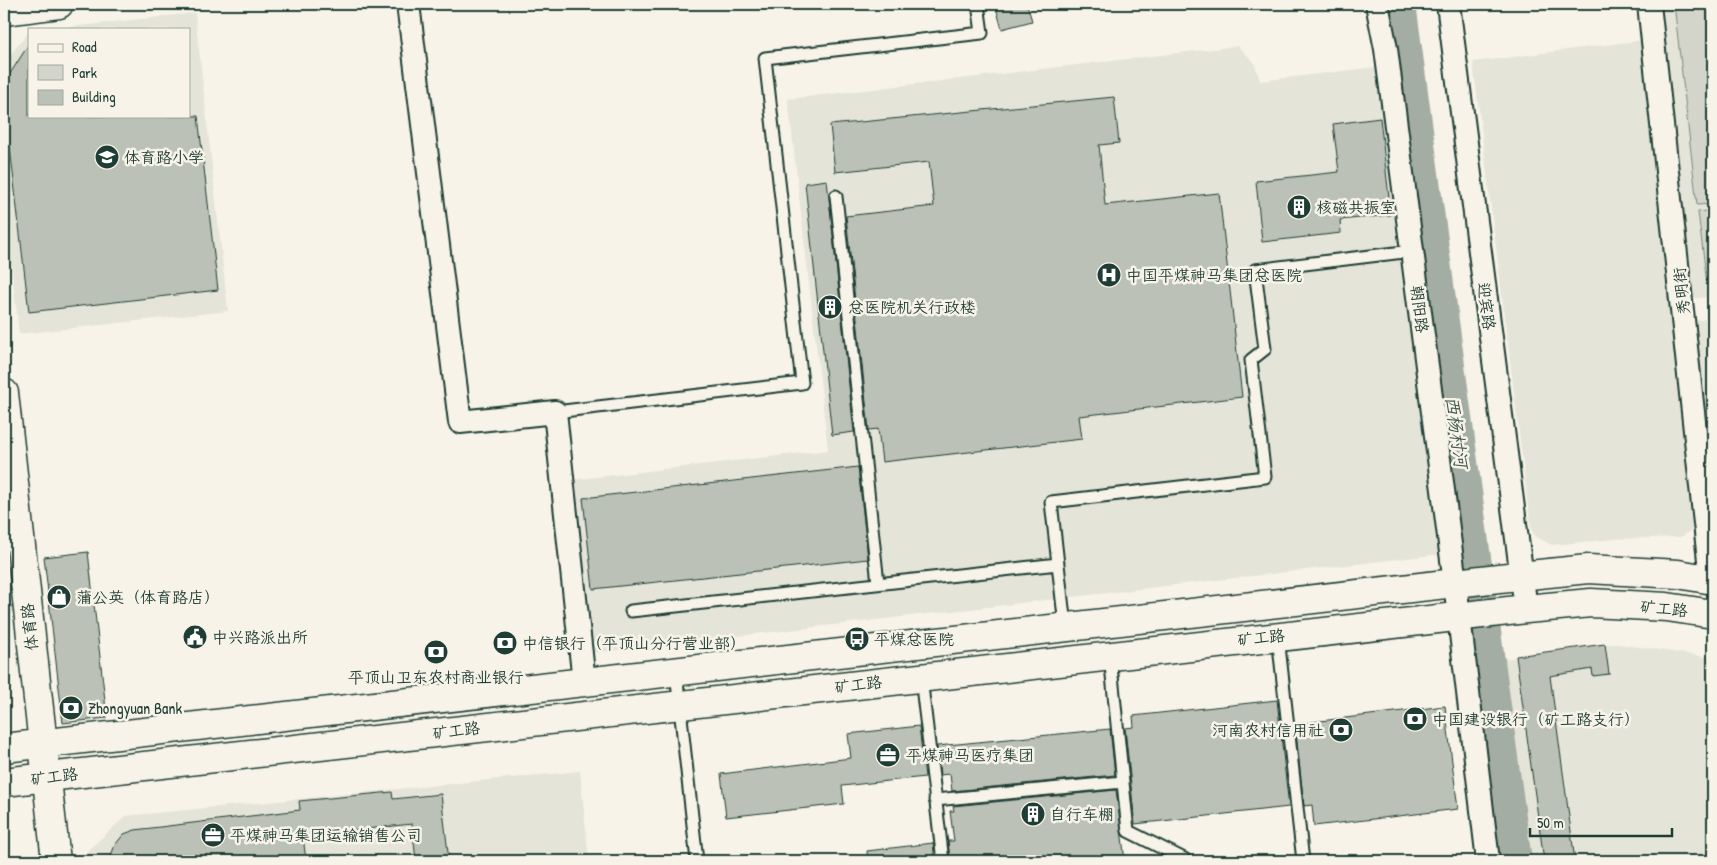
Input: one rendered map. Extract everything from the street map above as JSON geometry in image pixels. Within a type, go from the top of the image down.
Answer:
[{"type":"main road","points":[[4,11],[60,4]]},
{"type":"main road","name":"体育路","points":[[4,393],[56,861]]},
{"type":"main road","name":"矿工路","points":[[4,748],[1066,626],[1588,569],[1678,574],[1712,579]]},
{"type":"main road","name":"矿工路","points":[[4,782],[1278,635],[1514,610],[1591,603],[1667,607],[1713,614]]},
{"type":"street","points":[[408,4],[460,422],[555,412],[584,682]]},
{"type":"street","name":"朝阳路","points":[[1377,4],[1386,49],[1455,583],[1488,861]]},
{"type":"street","name":"迎宾路","points":[[1448,4],[1514,610]]},
{"type":"street","name":"秀明街","points":[[1649,4],[1712,579]]},
{"type":"lane","points":[[555,412],[802,383],[765,58],[982,33],[978,4]]},
{"type":"lane","points":[[836,196],[878,583]]},
{"type":"lane","points":[[1066,626],[1051,502],[1265,477],[1251,360],[1265,349],[1255,270],[1412,251]]},
{"type":"lane","points":[[631,611],[1058,564]]},
{"type":"lane","points":[[1278,635],[1303,861]]},
{"type":"lane","points":[[1110,655],[1128,831],[1184,859],[1184,861]]},
{"type":"lane","points":[[676,672],[697,861]]},
{"type":"lane","points":[[920,676],[943,861]]},
{"type":"lane","points":[[935,800],[1123,782]]},
{"type":"shaded area","points":[[1655,4],[1713,4],[1713,296],[1690,299]]},
{"type":"shaded area","name":"体育路小学","points":[[195,13],[228,311],[19,334],[4,197],[4,62],[28,33],[28,118],[190,118],[190,28],[61,28]]},
{"type":"shaded area","points":[[1644,40],[1699,525],[1681,537],[1615,539],[1552,545],[1536,537],[1531,529],[1473,62]]},
{"type":"shaded area","name":"中国平煤神马集团总医院","points":[[1238,46],[1254,62],[1260,81],[1385,66],[1442,554],[592,653],[572,480],[828,450],[788,99]]},
{"type":"shaded area","points":[[1713,318],[1713,498],[1692,321]]},
{"type":"shaded area","points":[[1605,644],[1619,644],[1713,658],[1713,861],[1532,861],[1504,659]]},
{"type":"shaded area","points":[[580,771],[589,861],[88,861],[87,851],[126,816]]},
{"type":"green space","points":[[1674,4],[1713,4],[1713,204],[1697,205]]},
{"type":"green space","points":[[1713,210],[1713,292],[1708,292],[1698,212]]},
{"type":"building","points":[[995,4],[1027,4],[1032,21],[1002,29]]},
{"type":"building","name":"体育路小学","points":[[28,46],[28,118],[190,118],[190,116],[198,116],[218,290],[29,312],[4,83]]},
{"type":"building","points":[[1114,97],[1119,143],[1099,145],[1105,205],[1219,193],[1242,397],[1079,416],[1082,439],[882,462],[878,429],[869,430],[846,216],[934,206],[929,162],[835,172],[830,125]]},
{"type":"building","points":[[1380,118],[1391,215],[1340,220],[1341,233],[1262,242],[1256,181],[1339,172],[1333,124]]},
{"type":"building","name":"总医院机关行政楼","points":[[827,180],[854,432],[832,435],[805,183]]},
{"type":"building","points":[[858,467],[868,559],[593,589],[583,498]]},
{"type":"building","points":[[88,552],[107,718],[63,723],[44,557]]},
{"type":"building","points":[[1605,644],[1609,674],[1593,676],[1592,669],[1550,676],[1575,861],[1544,861],[1516,656]]},
{"type":"building","points":[[1277,700],[1289,807],[1135,824],[1125,728],[1134,727],[1133,716]]},
{"type":"building","points":[[1445,706],[1458,809],[1314,826],[1312,805],[1304,806],[1295,724]]},
{"type":"building","points":[[919,726],[925,777],[842,786],[844,804],[726,817],[721,774],[851,758],[848,734]]},
{"type":"building","points":[[1110,729],[1115,775],[952,791],[950,774],[940,775],[937,746]]},
{"type":"building","points":[[1116,790],[1125,861],[950,861],[948,841],[954,841],[950,811],[954,811],[953,806]]},
{"type":"building","name":"平煤神马集团运输销售公司","points":[[392,792],[393,799],[441,794],[449,861],[416,861],[412,824],[303,836],[306,861],[266,861],[265,857],[230,861],[109,861],[115,845],[124,834],[135,830],[300,810],[299,801]]},
{"type":"building","points":[[933,843],[935,861],[868,861],[867,851]]},
{"type":"waterway","name":"西杨村河","points":[[1399,4],[1515,861]]},
{"type":"place","name":"体育路小学","points":[[107,157]]},
{"type":"place","name":"核磁共振室","points":[[1299,207]]},
{"type":"place","name":"中国平煤神马集团总医院","points":[[1109,275]]},
{"type":"place","name":"总医院机关行政楼","points":[[830,307]]},
{"type":"place","name":"蒲公英（体育路店）","points":[[59,597]]},
{"type":"place","name":"中兴路派出所","points":[[195,637]]},
{"type":"place","name":"平煤总医院","points":[[857,639]]},
{"type":"place","name":"中信银行（平顶山分行营业部）","points":[[505,643]]},
{"type":"place","name":"平顶山卫东农村商业银行","points":[[436,652]]},
{"type":"place","name":"Zhongyuan Bank","points":[[71,708]]},
{"type":"place","name":"中国建设银行（矿工路支行）","points":[[1415,719]]},
{"type":"place","name":"河南农村信用社","points":[[1341,730]]},
{"type":"place","name":"平煤神马医疗集团","points":[[888,755]]},
{"type":"place","name":"自行车棚","points":[[1033,814]]},
{"type":"place","name":"平煤神马集团运输销售公司","points":[[213,835]]}]
